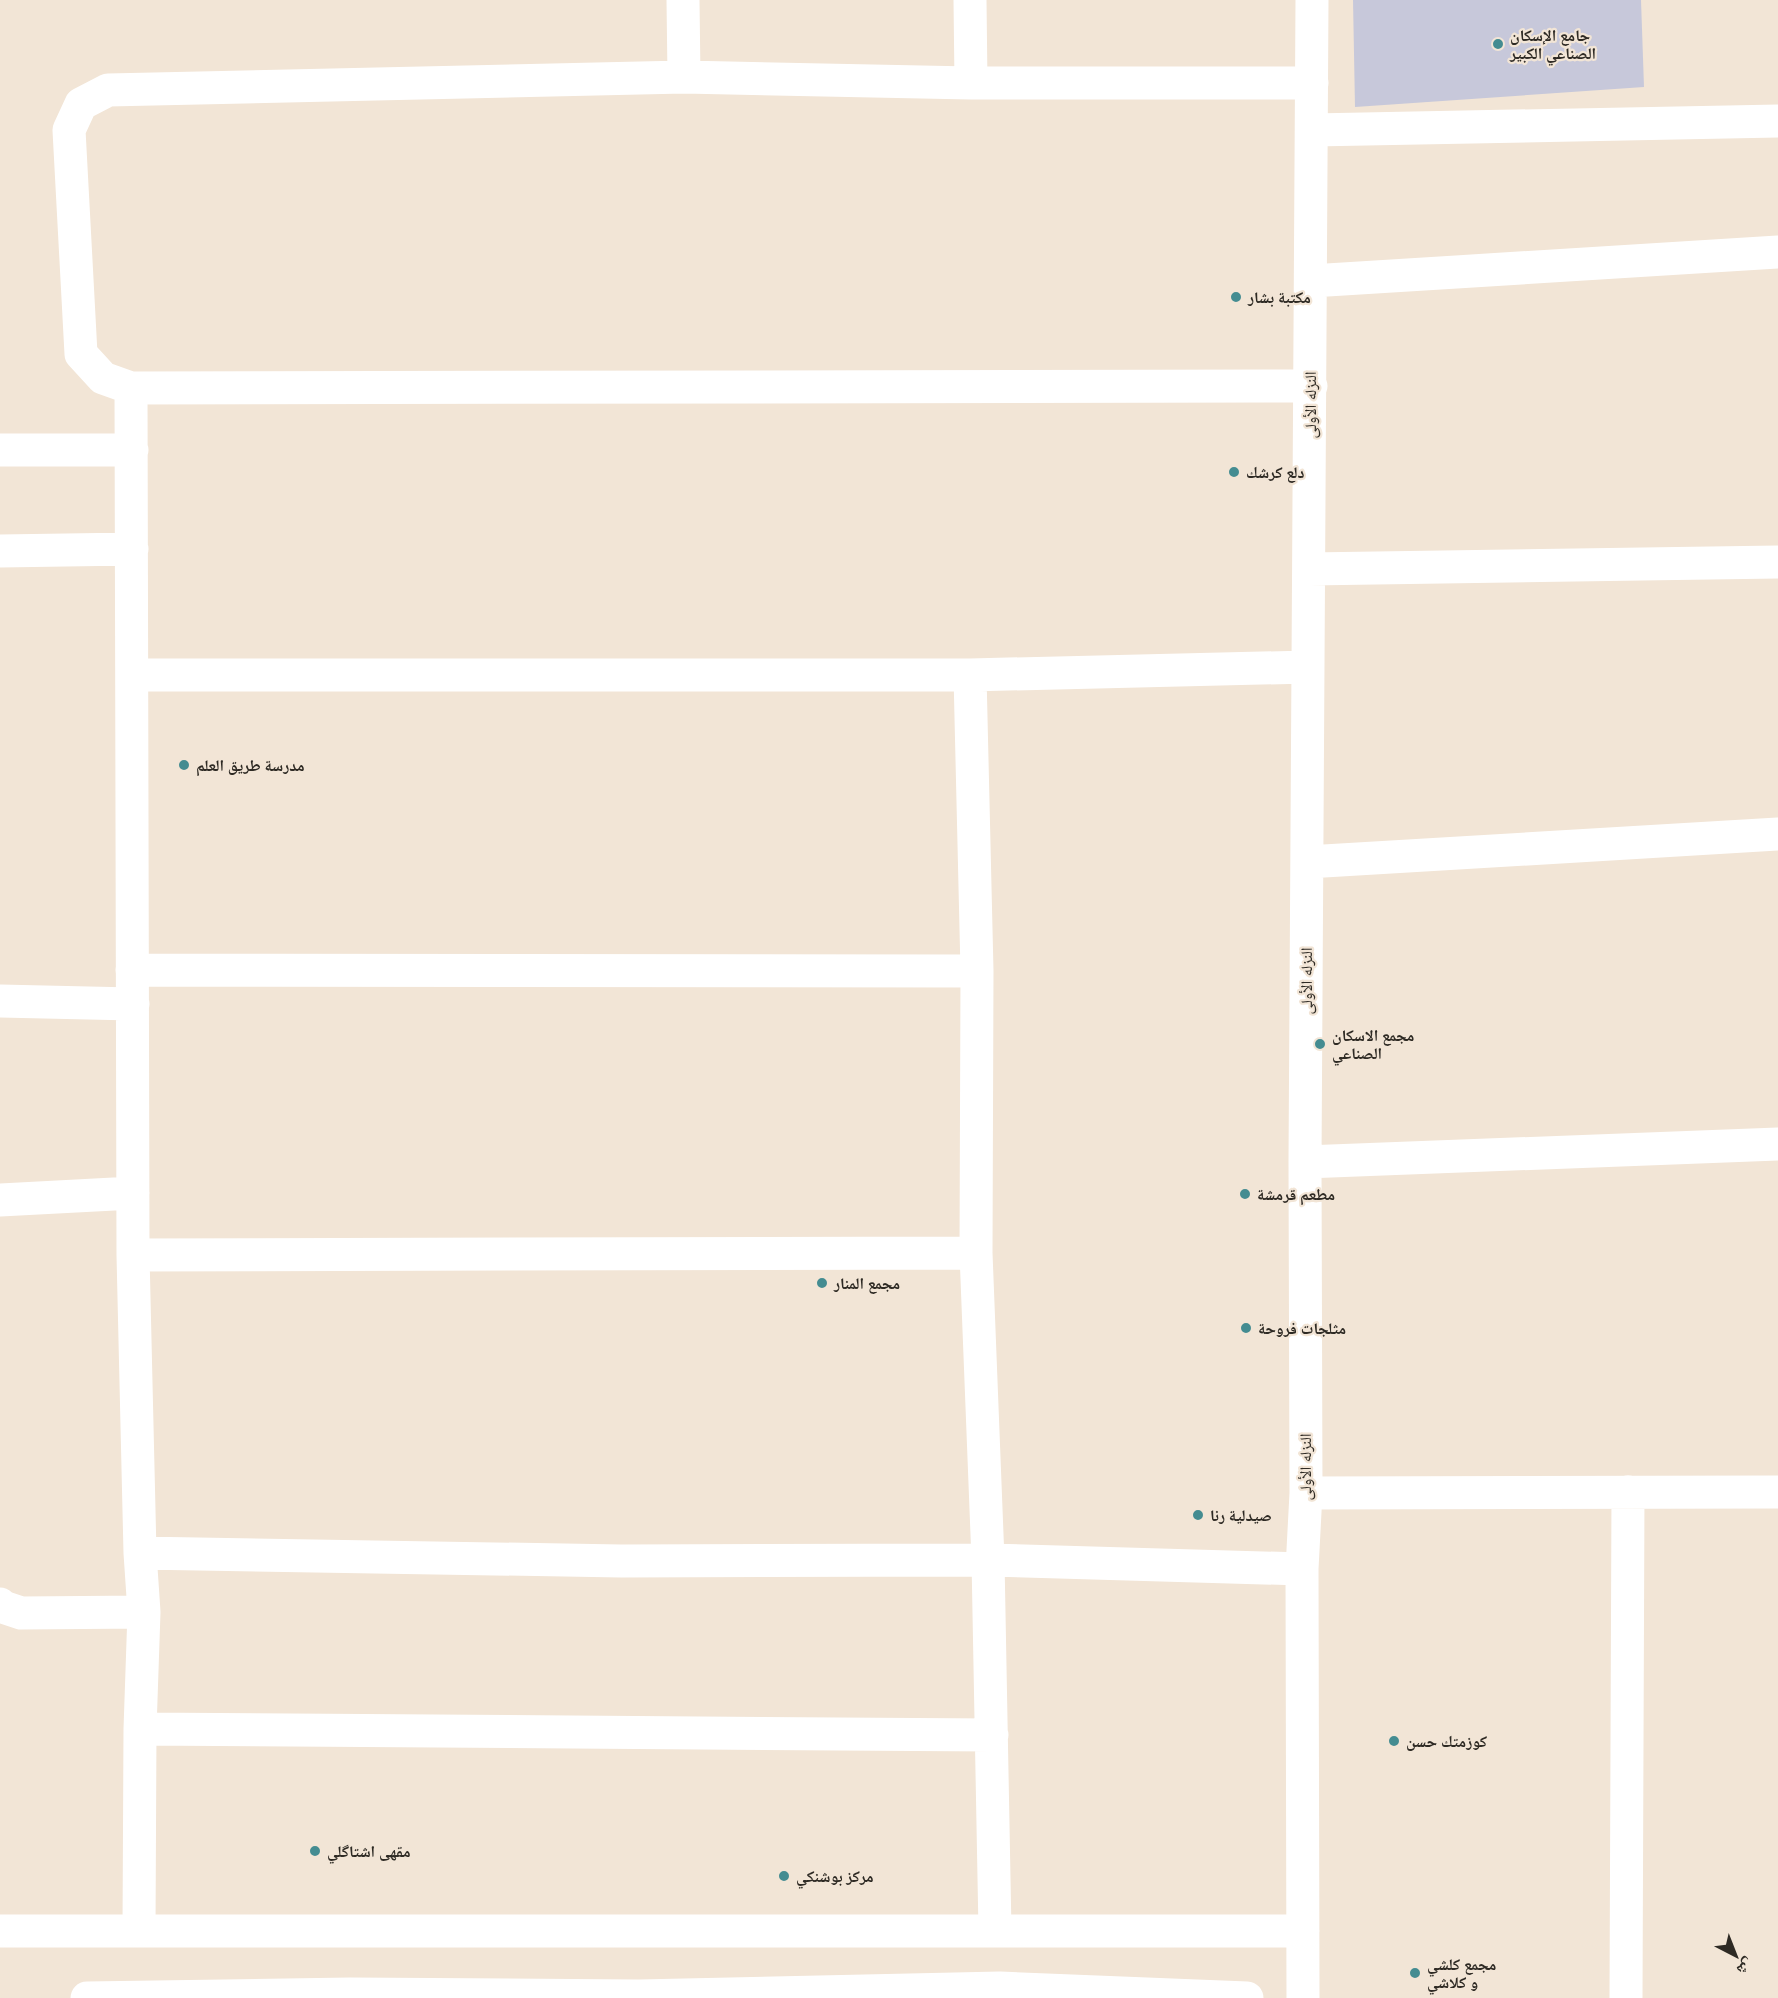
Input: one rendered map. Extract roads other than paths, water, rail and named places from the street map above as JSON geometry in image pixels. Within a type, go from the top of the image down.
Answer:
[{"type":"street","points":[[683,0],[684,77]]},
{"type":"street","points":[[970,0],[971,83]]},
{"type":"street","name":"النزله الأولى","points":[[1304,1998],[1302,1569],[1306,1493],[1305,1162],[1312,0]]},
{"type":"street","points":[[1311,386],[131,388],[103,378],[81,354],[69,130],[81,104],[108,90],[684,77],[971,83],[1312,83]]},
{"type":"street","points":[[1313,130],[1778,121]]},
{"type":"street","points":[[1311,281],[1778,252]]},
{"type":"street","points":[[131,388],[133,1255],[140,1553],[144,1612],[140,1729],[139,1931]]},
{"type":"street","points":[[0,450],[132,450]]},
{"type":"street","points":[[0,551],[132,549]]},
{"type":"street","points":[[1309,569],[1778,562]]},
{"type":"street","points":[[132,675],[970,675],[1308,667]]},
{"type":"street","points":[[970,675],[977,971],[976,1253],[988,1560],[995,1931]]},
{"type":"street","points":[[1307,862],[1778,834]]},
{"type":"street","points":[[132,970],[977,971]]},
{"type":"street","points":[[0,1001],[133,1004]]},
{"type":"street","points":[[1305,1162],[1778,1144]]},
{"type":"street","points":[[0,1200],[133,1193]]},
{"type":"street","points":[[133,1255],[976,1253]]},
{"type":"street","points":[[1626,1998],[1628,1492]]},
{"type":"street","points":[[1306,1493],[1778,1492]]},
{"type":"street","points":[[140,1553],[621,1561],[988,1560],[1302,1569]]},
{"type":"street","points":[[0,1604],[21,1613],[144,1612]]},
{"type":"street","points":[[140,1729],[992,1735]]},
{"type":"street","points":[[0,1931],[1303,1931]]},
{"type":"street","points":[[87,1998],[920,1994],[1000,1988],[1247,1998]]},
{"type":"place","name":"جامع الإسكان الصناعي الكبير","points":[[1498,44]]},
{"type":"place","name":"مكتبة بشار","points":[[1236,297]]},
{"type":"place","name":"دلع كرشك","points":[[1234,472]]},
{"type":"place","name":"مدرسة طريق العلم","points":[[184,765]]},
{"type":"place","name":"مجمع الاسكان الصناعي","points":[[1320,1044]]},
{"type":"place","name":"مطعم قرمشة","points":[[1245,1194]]},
{"type":"place","name":"مجمع المنار","points":[[822,1283]]},
{"type":"place","name":"مثلجات فروحة","points":[[1246,1328]]},
{"type":"place","name":"صيدلية رنا","points":[[1198,1515]]},
{"type":"place","name":"كوزمتك حسن","points":[[1394,1741]]},
{"type":"place","name":"مقهى اشتاگلي","points":[[315,1851]]},
{"type":"place","name":"مركز بوشنكي","points":[[784,1876]]},
{"type":"place","name":"مجمع كلشي و كلاشي","points":[[1415,1973]]}]
